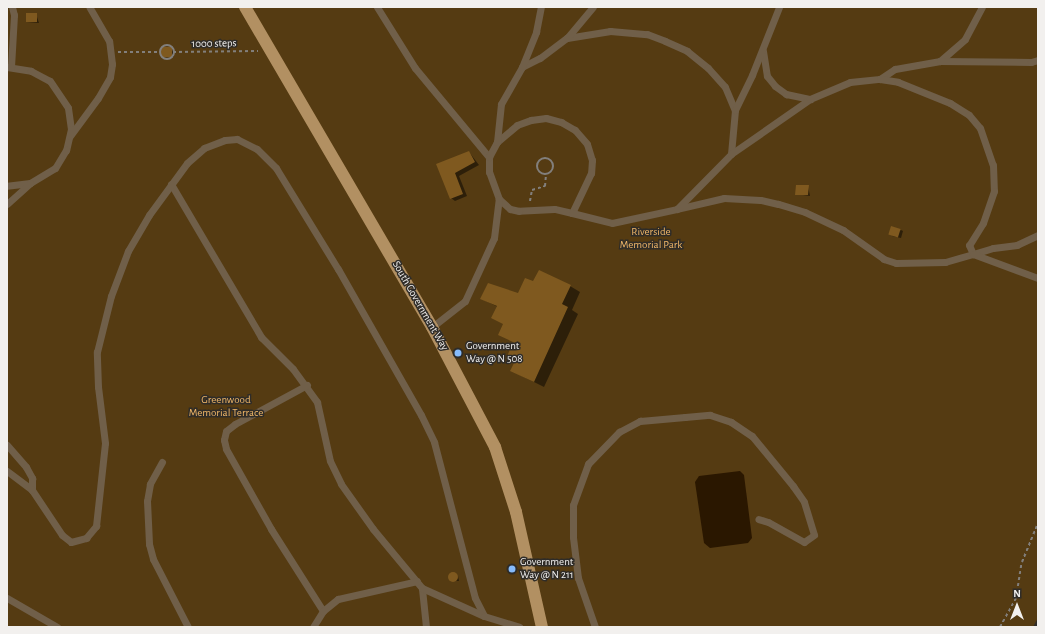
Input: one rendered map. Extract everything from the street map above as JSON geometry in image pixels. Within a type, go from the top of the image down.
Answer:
[{"type":"main road","name":"South Government Way","points":[[245,7],[432,326],[495,447],[516,512],[542,627]]},
{"type":"lane","points":[[7,204],[30,183],[55,168],[66,150],[70,136],[68,108],[58,89],[36,73],[9,67],[14,15],[12,7]]},
{"type":"lane","points":[[70,136],[98,98],[110,77],[112,52],[109,41],[89,7]]},
{"type":"lane","points":[[377,7],[415,68],[489,157]]},
{"type":"lane","points":[[383,17],[384,7]]},
{"type":"lane","points":[[497,142],[500,104],[522,67],[536,32],[541,7]]},
{"type":"lane","points":[[522,67],[540,58],[567,38],[593,7]]},
{"type":"lane","points":[[731,154],[735,110],[763,49],[779,7]]},
{"type":"lane","points":[[940,61],[965,39],[982,7]]},
{"type":"lane","points":[[567,38],[610,31],[647,34],[665,41],[687,51],[708,68],[725,87],[735,110]]},
{"type":"lane","points":[[763,49],[766,71],[775,86],[786,94],[810,99]]},
{"type":"lane","points":[[880,79],[895,69],[940,61],[1031,62],[1038,60]]},
{"type":"lane","points":[[677,209],[731,154],[782,116],[810,99],[850,82],[880,79],[898,82],[950,103],[969,115],[980,128],[993,165],[994,191],[983,223],[969,245],[973,254],[1038,278]]},
{"type":"lane","points":[[572,213],[591,173],[592,160],[587,144],[575,130],[561,122],[546,118],[531,120],[517,125],[497,142],[489,157],[489,172],[499,199],[510,209],[519,211],[554,209],[612,224],[724,198],[760,200],[805,212],[843,230],[884,259],[896,263],[945,262],[973,254],[1017,245],[1038,235]]},
{"type":"lane","points":[[7,471],[32,490],[62,535],[71,542],[86,538],[96,526],[105,443],[98,387],[97,352],[101,330],[128,251],[171,184],[187,163],[204,148],[225,140],[237,140],[257,149],[276,168],[338,269],[434,442],[475,598],[484,616]]},
{"type":"lane","points":[[7,186],[30,183]]},
{"type":"lane","points":[[171,184],[260,336],[307,385],[317,402],[330,461],[341,484],[373,528],[422,588],[484,616],[519,627]]},
{"type":"lane","points":[[432,326],[465,301],[494,238],[499,199]]},
{"type":"lane","points":[[307,385],[235,424],[226,431],[224,440],[226,449],[271,529],[323,611]]},
{"type":"lane","points":[[595,627],[578,578],[573,537],[573,504],[588,464],[618,432],[640,422],[685,417],[710,415],[731,422],[752,436],[793,486],[804,502],[814,535],[804,542],[768,522],[758,519]]},
{"type":"lane","points":[[7,445],[26,467],[32,478],[32,490]]},
{"type":"lane","points":[[162,462],[150,484],[147,501],[149,544],[153,559],[188,627]]},
{"type":"lane","points":[[313,627],[323,611],[338,599],[416,581]]},
{"type":"lane","points":[[422,588],[426,627]]},
{"type":"lane","points":[[7,598],[57,627]]},
{"type":"path","points":[[161,47],[173,47],[173,52],[171,57],[161,57],[161,47]]},
{"type":"path","name":"1000 steps","points":[[173,52],[255,51]]},
{"type":"path","points":[[112,52],[161,52]]},
{"type":"path","points":[[519,211],[530,205],[532,190],[544,188],[546,174],[553,167],[550,159],[545,158],[538,162],[537,166],[539,171],[546,174]]},
{"type":"path","points":[[1000,627],[1016,598],[1022,562],[1038,523]]},
{"type":"green space","points":[[7,7],[1038,7],[1038,618],[1033,627],[7,627]]},
{"type":"shaded area","points":[[740,471],[744,475],[752,538],[748,543],[710,548],[704,543],[695,482],[699,476]]},
{"type":"building","points":[[26,13],[37,13],[37,22],[26,22]]},
{"type":"building","points":[[161,47],[172,47],[172,57],[161,57]]},
{"type":"building","points":[[469,151],[475,162],[455,173],[463,194],[450,199],[436,164]]},
{"type":"building","points":[[796,185],[809,185],[808,195],[795,195]]},
{"type":"building","points":[[891,226],[901,229],[898,238],[888,235]]},
{"type":"building","points":[[539,270],[571,285],[562,304],[568,307],[534,382],[510,371],[514,363],[506,359],[513,342],[498,335],[503,324],[491,318],[497,306],[480,299],[488,283],[518,293],[525,278],[533,281]]},
{"type":"building","points":[[453,572],[458,577],[453,582],[448,577]]},
{"type":"place","name":"Government Way @ N 508","points":[[458,353]]},
{"type":"place","name":"Government Way @ N 211","points":[[512,569]]},
{"type":"park label","name":"Riverside Memorial Park","points":[[651,239]]},
{"type":"park label","name":"Greenwood Memorial Terrace","points":[[226,407]]}]
